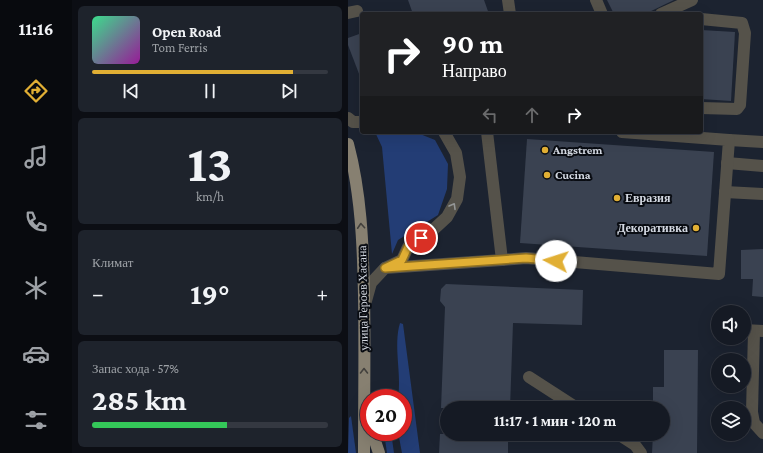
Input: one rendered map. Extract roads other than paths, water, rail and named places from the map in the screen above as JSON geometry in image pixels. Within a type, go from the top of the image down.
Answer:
[{"type":"main road","name":"улица Героев Хасана","points":[[348,144],[360,204],[363,245],[364,389]]},
{"type":"main road","name":"улица Героев Хасана","points":[[364,441],[364,453]]},
{"type":"main road","points":[[375,441],[379,453]]},
{"type":"lane","points":[[508,0],[510,12]]},
{"type":"lane","points":[[596,0],[601,12]]},
{"type":"lane","points":[[665,12],[692,0]]},
{"type":"lane","points":[[703,19],[742,23],[745,27],[740,105],[736,109],[703,108]]},
{"type":"lane","points":[[348,118],[353,122],[360,122]]},
{"type":"lane","points":[[364,307],[370,283],[385,268],[402,260],[408,247],[434,229],[447,217],[457,199],[460,177],[456,153],[445,134]]},
{"type":"lane","points":[[487,134],[502,260]]},
{"type":"lane","points":[[649,134],[763,142]]},
{"type":"lane","points":[[385,268],[526,258],[719,274],[729,140]]},
{"type":"lane","points":[[727,164],[763,166]]},
{"type":"lane","points":[[725,192],[763,194]]},
{"type":"lane","points":[[754,331],[752,412],[754,423],[763,433]]},
{"type":"lane","points":[[529,377],[566,401]]},
{"type":"lane","points":[[629,441],[635,445],[641,453]]},
{"type":"place","name":"Angstrem","points":[[545,150]]},
{"type":"place","name":"Cucina","points":[[547,175]]},
{"type":"place","name":"Евразия","points":[[617,198]]},
{"type":"place","name":"Декоративка","points":[[696,228]]}]
